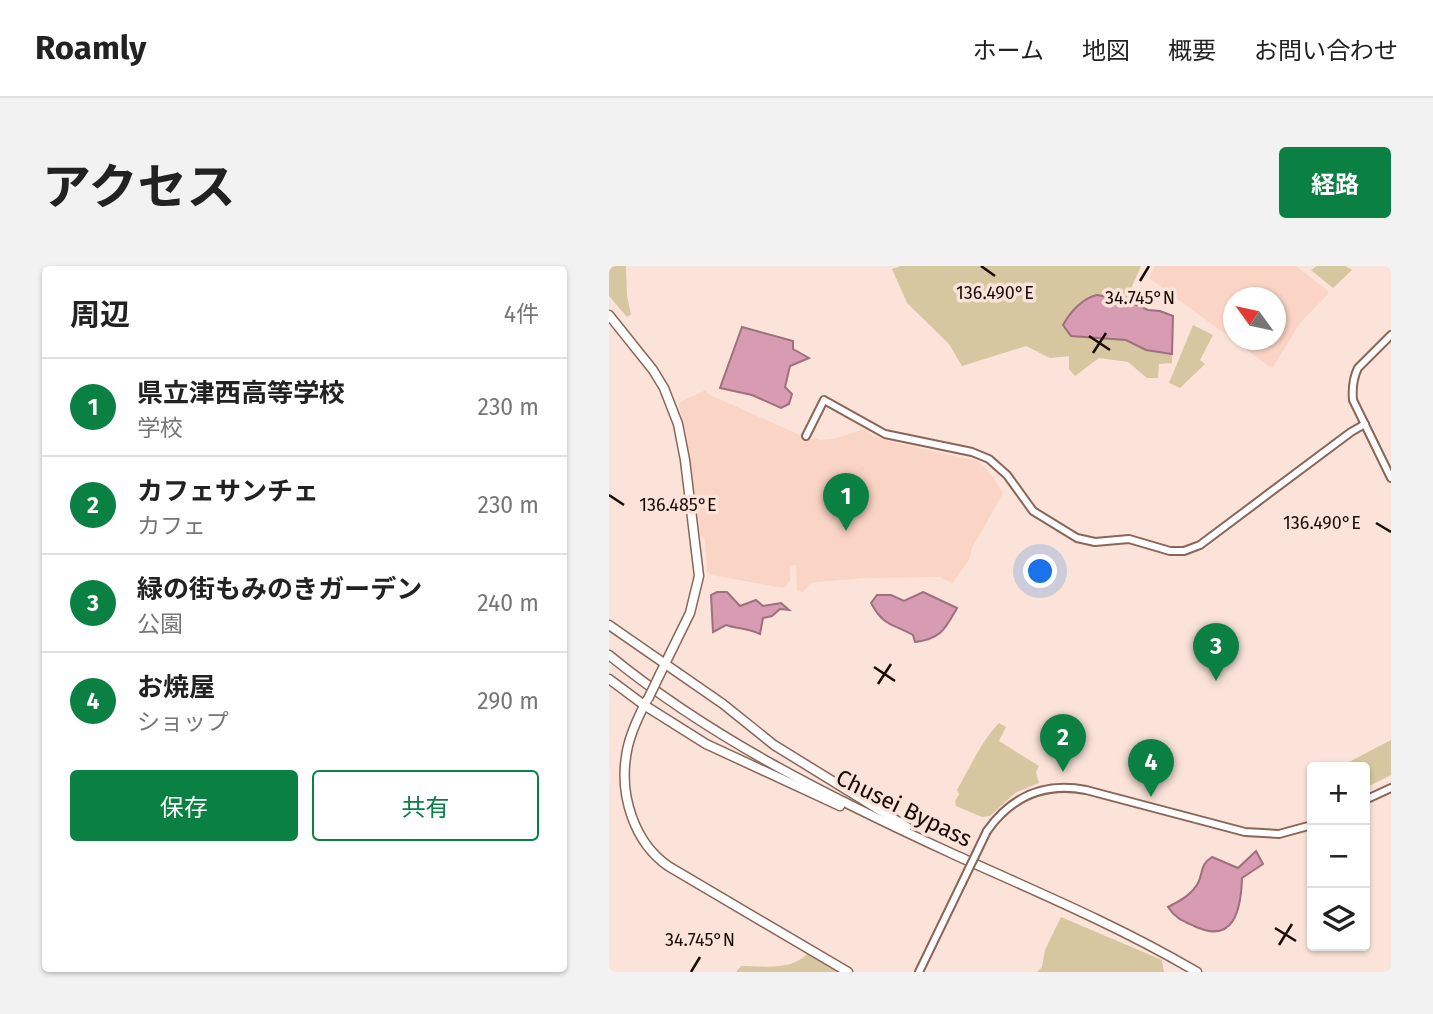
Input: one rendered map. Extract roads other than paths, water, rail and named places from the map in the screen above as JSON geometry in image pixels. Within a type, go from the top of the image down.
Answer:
[{"type":"main road","points":[[609,315],[659,379],[672,406],[681,435],[699,576],[690,614],[646,702],[626,756],[625,779],[630,813],[648,846],[667,866],[848,972]]},
{"type":"main road","points":[[609,625],[792,757],[888,817],[987,869]]},
{"type":"main road","name":"Chusei Bypass","points":[[609,655],[698,718],[779,768],[895,827],[1127,933],[1196,972]]},
{"type":"main road","points":[[609,679],[706,744],[852,812],[895,827]]},
{"type":"street","points":[[1391,335],[1363,362],[1355,374],[1353,400],[1391,478]]},
{"type":"street","points":[[806,436],[824,400],[885,434],[989,458],[1007,475],[1033,511],[1077,538],[1095,542],[1129,539],[1156,549],[1178,552],[1205,541],[1365,424]]},
{"type":"street","points":[[919,972],[987,831],[1005,810],[1031,793],[1061,787],[1086,790],[1245,832],[1279,834],[1307,826]]},
{"type":"street","points":[[1370,798],[1391,788]]},
{"type":"place","name":"県立津西高等学校","points":[[846,531]]},
{"type":"place","name":"緑の街もみのきガーデン","points":[[1216,681]]},
{"type":"place","name":"カフェサンチェ","points":[[1063,772]]},
{"type":"place","name":"お焼屋","points":[[1151,797]]}]
